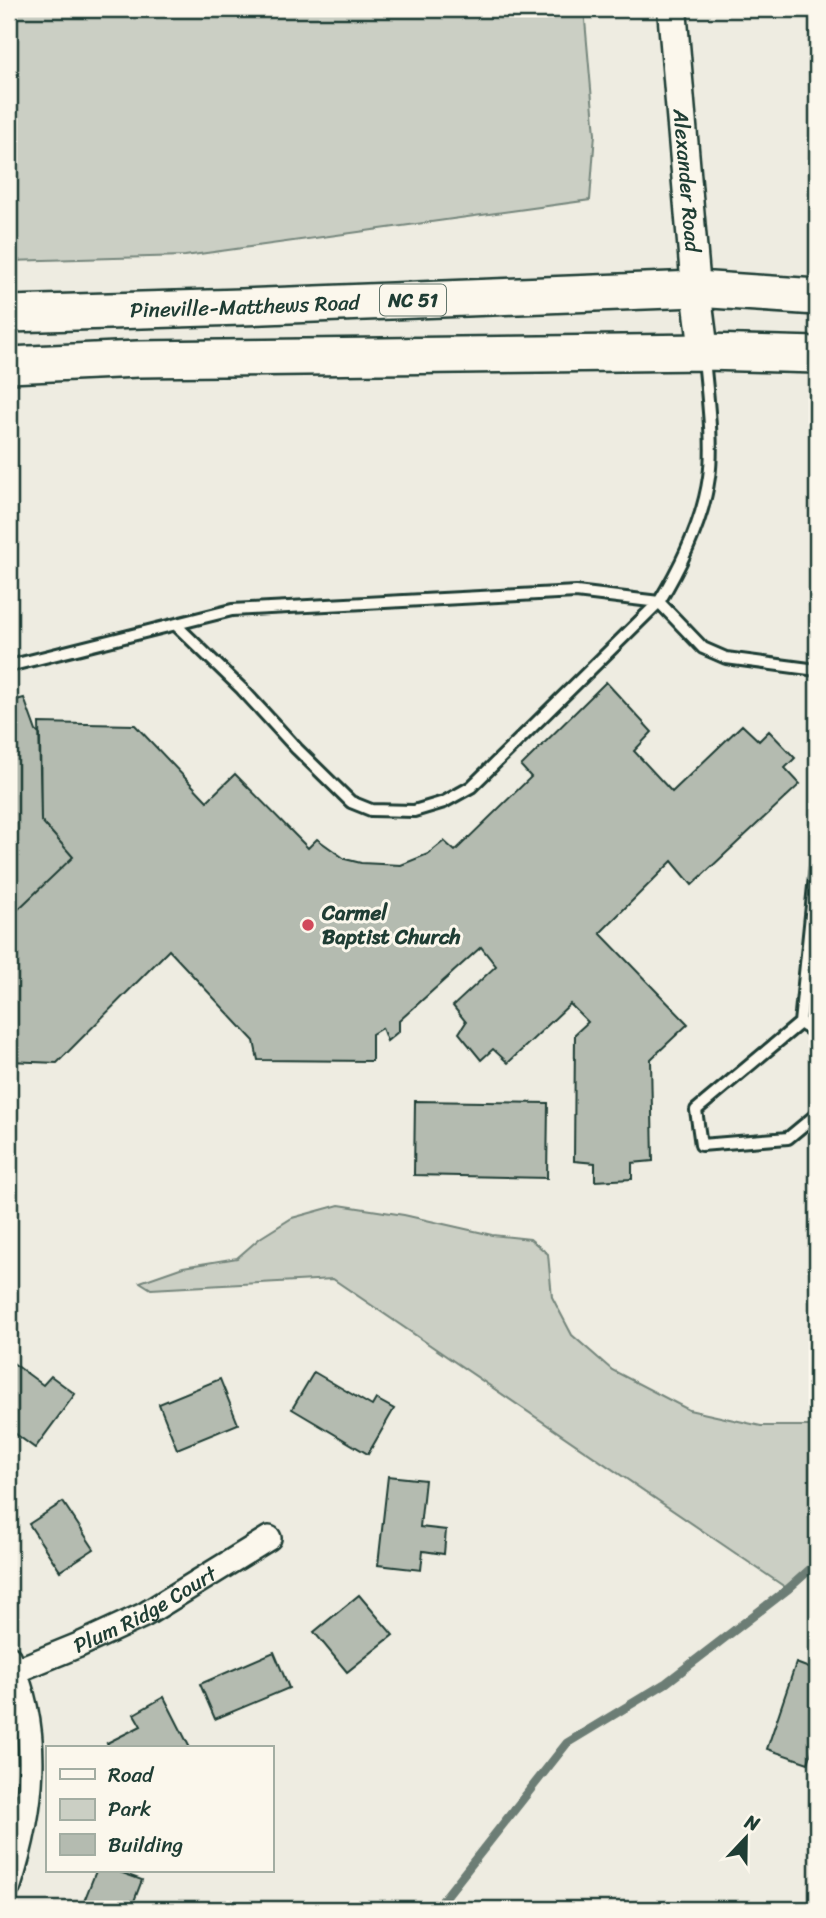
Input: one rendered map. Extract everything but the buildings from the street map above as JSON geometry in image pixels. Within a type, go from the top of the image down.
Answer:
[{"type":"main road","name":"Pineville-Matthews Road","points":[[9,314],[696,289],[817,297]]},
{"type":"main road","points":[[9,365],[138,359],[704,352],[817,355]]},
{"type":"street","name":"Alexander Road","points":[[672,9],[696,289],[704,352]]},
{"type":"street","name":"Plum Ridge Court","points":[[12,1664],[79,1645],[144,1615],[269,1538]]},
{"type":"street","points":[[9,1886],[27,1822],[32,1765],[24,1702],[12,1664]]},
{"type":"lane","points":[[176,625],[351,802],[371,810],[414,811],[444,802],[471,787],[659,602],[674,578],[698,520],[709,476],[704,352]]},
{"type":"lane","points":[[9,666],[232,610],[576,592],[659,602],[703,648],[726,658],[817,670]]},
{"type":"lane","points":[[817,856],[800,1023],[696,1110],[701,1145],[788,1138],[817,1114]]},
{"type":"lane","points":[[800,1023],[817,1034]]},
{"type":"green space","points":[[9,9],[584,9],[595,134],[590,200],[185,256],[9,261]]},
{"type":"green space","points":[[339,1205],[404,1215],[492,1235],[530,1239],[548,1254],[552,1297],[572,1335],[612,1370],[689,1410],[761,1426],[817,1426],[817,1564],[788,1589],[333,1279],[151,1289],[140,1282],[183,1267],[237,1258],[260,1238],[292,1218]]},
{"type":"waterway","points":[[436,1909],[567,1743],[666,1683],[788,1589],[817,1563]]},
{"type":"place","name":"Carmel Baptist Church","points":[[308,925]]}]
